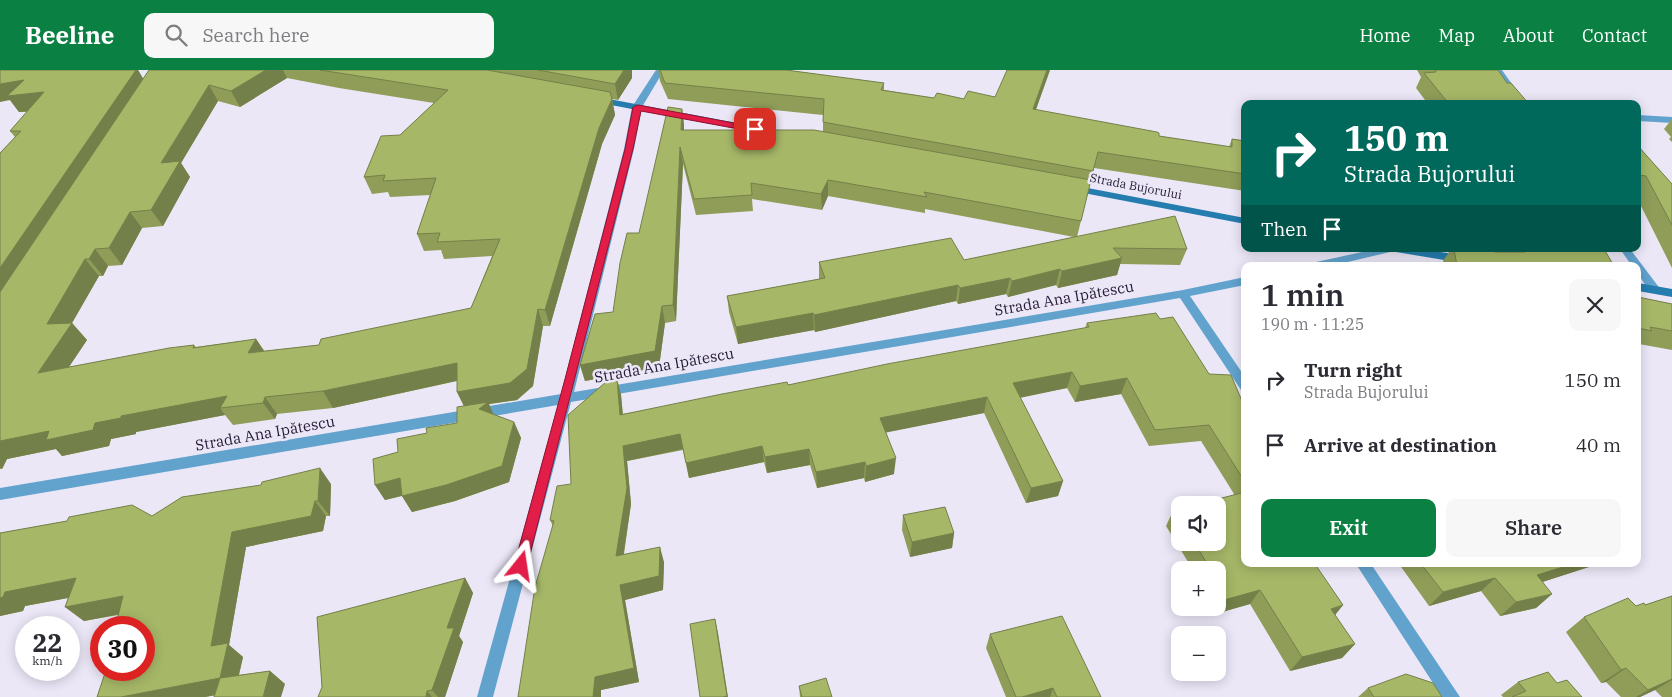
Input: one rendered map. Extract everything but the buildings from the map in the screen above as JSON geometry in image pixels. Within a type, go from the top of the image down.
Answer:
[{"type":"street","points":[[486,697],[566,398],[638,107],[660,70]]},
{"type":"street","points":[[1498,70],[1519,100]]},
{"type":"street","points":[[589,98],[784,135]]},
{"type":"street","points":[[1641,118],[1672,120]]},
{"type":"street","name":"Strada Bujorului","points":[[1059,186],[1241,220]]},
{"type":"street","points":[[1333,262],[1377,252]]},
{"type":"street","points":[[1416,252],[1470,260]]},
{"type":"street","points":[[1641,271],[1654,289]]},
{"type":"street","name":"Strada Ana Ipătescu","points":[[0,494],[1183,294],[1241,282]]},
{"type":"street","points":[[1641,287],[1672,293]]},
{"type":"street","points":[[1183,294],[1241,381]]},
{"type":"street","points":[[1365,567],[1452,697]]},
{"type":"route","points":[[521,566],[571,379],[638,107],[755,129]]}]
